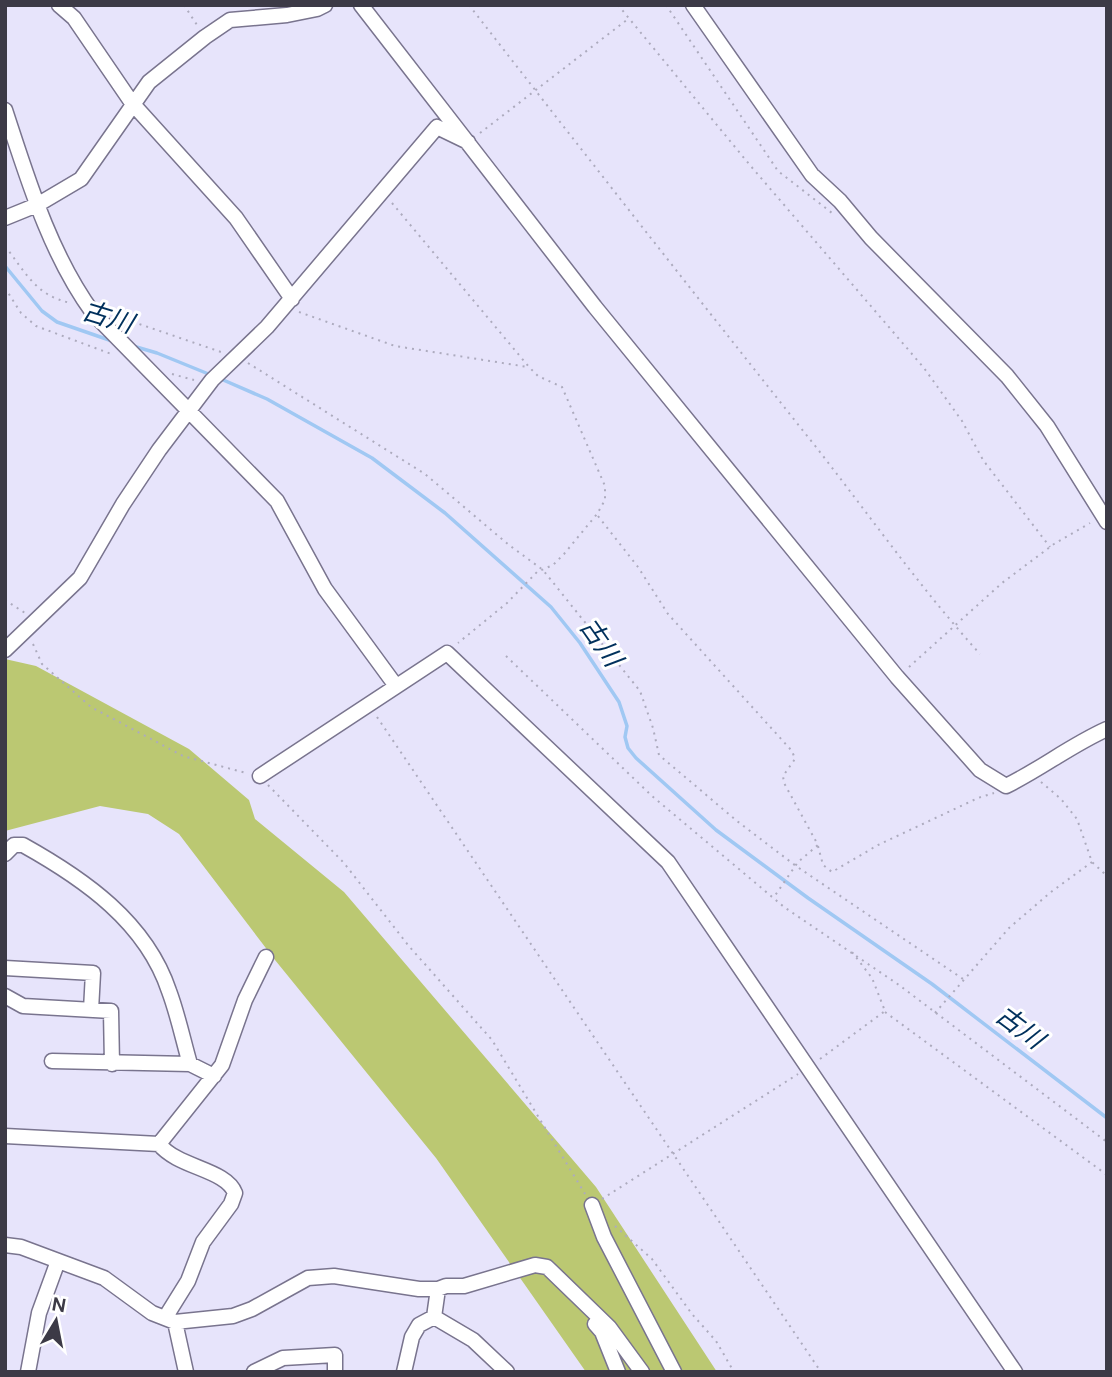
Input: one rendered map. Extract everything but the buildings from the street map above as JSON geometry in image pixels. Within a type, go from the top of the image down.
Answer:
[{"type":"street","points":[[59,5],[74,18],[132,103],[236,218],[288,303]]},
{"type":"street","points":[[5,218],[37,205],[80,179],[149,82],[230,20],[287,15],[325,5]]},
{"type":"street","points":[[360,5],[595,307],[897,677],[980,770],[1006,786],[1032,773],[1086,738],[1107,729]]},
{"type":"street","points":[[692,5],[812,174],[1007,376],[1047,426],[1106,522]]},
{"type":"street","points":[[5,110],[37,205],[76,289],[91,309],[277,501],[325,589],[396,686]]},
{"type":"street","points":[[5,650],[80,578],[123,504],[210,382],[267,327],[437,127],[468,142]]},
{"type":"street","points":[[260,776],[447,653],[668,862],[1015,1372]]},
{"type":"street","points":[[5,854],[14,845],[23,845],[110,903],[123,915],[138,933],[169,989],[190,1064]]},
{"type":"street","points":[[159,1144],[222,1065],[245,1000],[266,957]]},
{"type":"street","points":[[5,968],[93,974],[91,1010]]},
{"type":"street","points":[[5,996],[23,1006],[111,1011],[112,1064]]},
{"type":"street","points":[[51,1061],[190,1064],[214,1076]]},
{"type":"street","points":[[5,1136],[159,1144],[178,1161],[228,1181],[235,1193],[234,1199],[203,1242],[170,1320],[186,1372]]},
{"type":"street","points":[[592,1205],[604,1237],[674,1372]]},
{"type":"street","points":[[5,1245],[21,1247],[104,1278],[152,1313],[170,1320],[233,1316],[252,1309],[308,1278],[334,1276],[419,1289],[438,1289],[464,1286],[536,1265],[547,1268],[609,1327],[642,1372]]},
{"type":"street","points":[[28,1372],[39,1313],[58,1261]]},
{"type":"street","points":[[556,1278],[566,1294],[602,1332],[618,1372]]},
{"type":"street","points":[[435,1317],[438,1289]]},
{"type":"street","points":[[404,1372],[412,1337],[419,1325],[435,1317]]},
{"type":"street","points":[[435,1317],[473,1340],[507,1372]]},
{"type":"street","points":[[254,1372],[283,1358],[335,1355],[335,1372]]},
{"type":"path","points":[[184,5],[205,37]]},
{"type":"path","points":[[469,5],[956,627],[980,654]]},
{"type":"path","points":[[618,5],[749,164],[924,368],[962,421],[982,460],[1050,547]]},
{"type":"path","points":[[666,5],[778,171],[838,217]]},
{"type":"path","points":[[468,142],[628,18]]},
{"type":"path","points":[[383,191],[529,367],[538,376],[562,387],[605,486],[605,500],[597,514],[553,565],[537,572],[507,603],[447,653]]},
{"type":"path","points":[[5,246],[41,291],[55,300],[91,309]]},
{"type":"path","points":[[5,288],[21,313],[36,326],[121,358]]},
{"type":"path","points":[[288,303],[395,346],[529,367]]},
{"type":"path","points":[[110,313],[235,357],[425,474],[543,570],[640,691],[659,755],[737,821],[796,866],[963,979]]},
{"type":"path","points":[[171,373],[210,382]]},
{"type":"path","points":[[597,514],[638,567],[668,614],[792,751],[794,759],[783,776],[784,783],[818,845],[823,865],[832,872],[878,845],[1006,786]]},
{"type":"path","points":[[897,677],[956,627],[1002,583],[1050,547],[1095,520],[1106,522]]},
{"type":"path","points":[[5,600],[34,623],[32,642],[42,664],[91,707],[183,756],[260,776],[344,863],[408,945],[492,1040],[592,1205],[809,1066],[885,1011]]},
{"type":"path","points":[[506,656],[652,796],[773,898],[850,949],[1107,1142]]},
{"type":"path","points":[[368,705],[821,1372]]},
{"type":"path","points":[[1032,773],[1061,799],[1077,819],[1092,862],[1107,876]]},
{"type":"path","points":[[773,898],[796,866],[818,845]]},
{"type":"path","points":[[935,1013],[1009,928],[1092,862]]},
{"type":"path","points":[[850,949],[872,978],[885,1011],[1107,1175]]},
{"type":"path","points":[[612,1223],[652,1259],[692,1314],[716,1341],[734,1372]]},
{"type":"green space","points":[[5,659],[36,666],[189,749],[249,800],[255,819],[344,892],[596,1187],[717,1372],[586,1372],[436,1158],[275,960],[179,834],[148,814],[100,806],[5,831]]},
{"type":"waterway","name":"古川","points":[[5,266],[42,311],[57,322],[112,341]]},
{"type":"waterway","name":"古川","points":[[133,346],[211,375]]},
{"type":"waterway","name":"古川","points":[[221,379],[267,399],[372,458],[445,513],[551,607],[580,643],[619,702],[627,726],[625,737],[628,748],[636,758],[716,830],[932,984],[1107,1118]]}]
